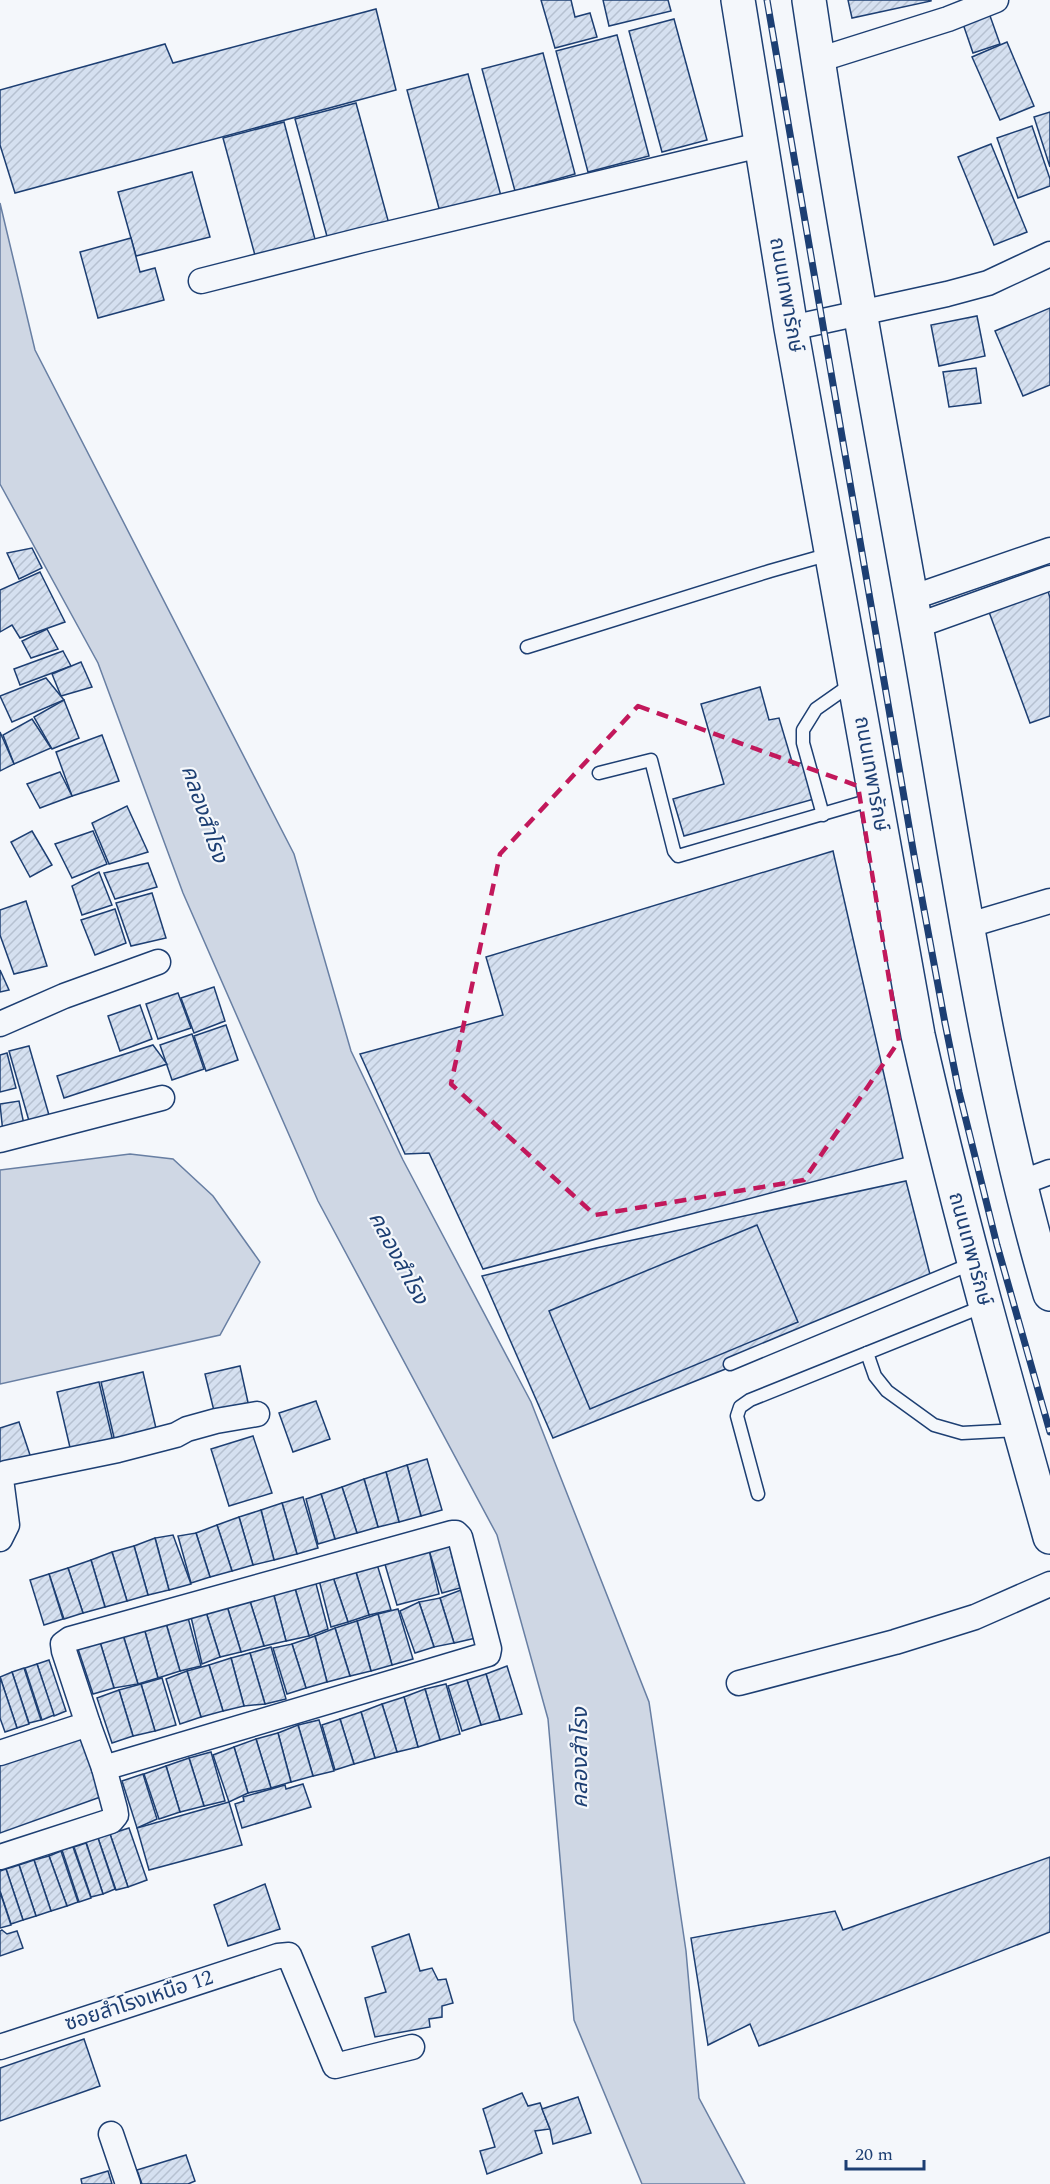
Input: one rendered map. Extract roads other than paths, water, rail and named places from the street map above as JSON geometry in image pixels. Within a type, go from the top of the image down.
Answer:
[{"type":"main road","name":"ถนนเทพารักษ์","points":[[738,0],[791,328],[918,1035],[943,1148],[973,1263],[1050,1537]]},
{"type":"main road","points":[[809,0],[860,312],[966,926],[991,1058],[1020,1184],[1050,1294]]},
{"type":"street","points":[[818,60],[948,19],[996,0]]},
{"type":"street","points":[[201,281],[760,145]]},
{"type":"street","points":[[791,328],[988,283],[1050,254]]},
{"type":"street","points":[[913,612],[1050,550]]},
{"type":"street","points":[[913,612],[1050,578]]},
{"type":"street","points":[[966,926],[1050,901]]},
{"type":"street","points":[[0,1024],[64,996],[158,962]]},
{"type":"street","points":[[0,1140],[162,1098]]},
{"type":"street","points":[[1020,1184],[1050,1172]]},
{"type":"street","points":[[0,1539],[7,1525],[2,1479],[6,1473],[118,1450],[216,1421],[257,1414]]},
{"type":"street","points":[[0,1857],[111,1821],[116,1815],[104,1768],[64,1651],[63,1644],[70,1639],[452,1533],[460,1537],[489,1649],[488,1654],[104,1768]]},
{"type":"street","points":[[739,1683],[895,1642],[975,1617],[1050,1584]]},
{"type":"street","points":[[0,1753],[88,1724]]},
{"type":"street","name":"ซอยสำโรงเหนือ 12","points":[[0,2047],[278,1956],[289,1955],[335,2066],[412,2047]]},
{"type":"street","points":[[111,2134],[128,2184]]},
{"type":"lane","points":[[527,648],[770,571],[832,554]]},
{"type":"lane","points":[[823,815],[803,743],[803,730],[816,709],[854,682]]},
{"type":"lane","points":[[599,773],[651,760],[674,851],[678,856],[875,799]]},
{"type":"lane","points":[[730,1364],[973,1263]]},
{"type":"lane","points":[[758,1494],[737,1416],[740,1407],[750,1400],[985,1306]]},
{"type":"lane","points":[[867,1353],[875,1376],[887,1391],[934,1425],[962,1433],[1020,1430]]},
{"type":"water","name":"คลองสำโรง","points":[[0,203],[35,350],[294,854],[351,1051],[403,1160],[531,1402],[649,1702],[686,1951],[699,2098],[745,2184],[642,2184],[574,2020],[548,1719],[497,1535],[318,1201],[183,893],[98,663],[0,484]]},
{"type":"water","points":[[130,1154],[173,1159],[213,1196],[260,1262],[220,1335],[0,1384],[0,1170]]},
{"type":"railway","points":[[767,0],[945,1023],[959,1092],[997,1245],[1050,1432]]}]
